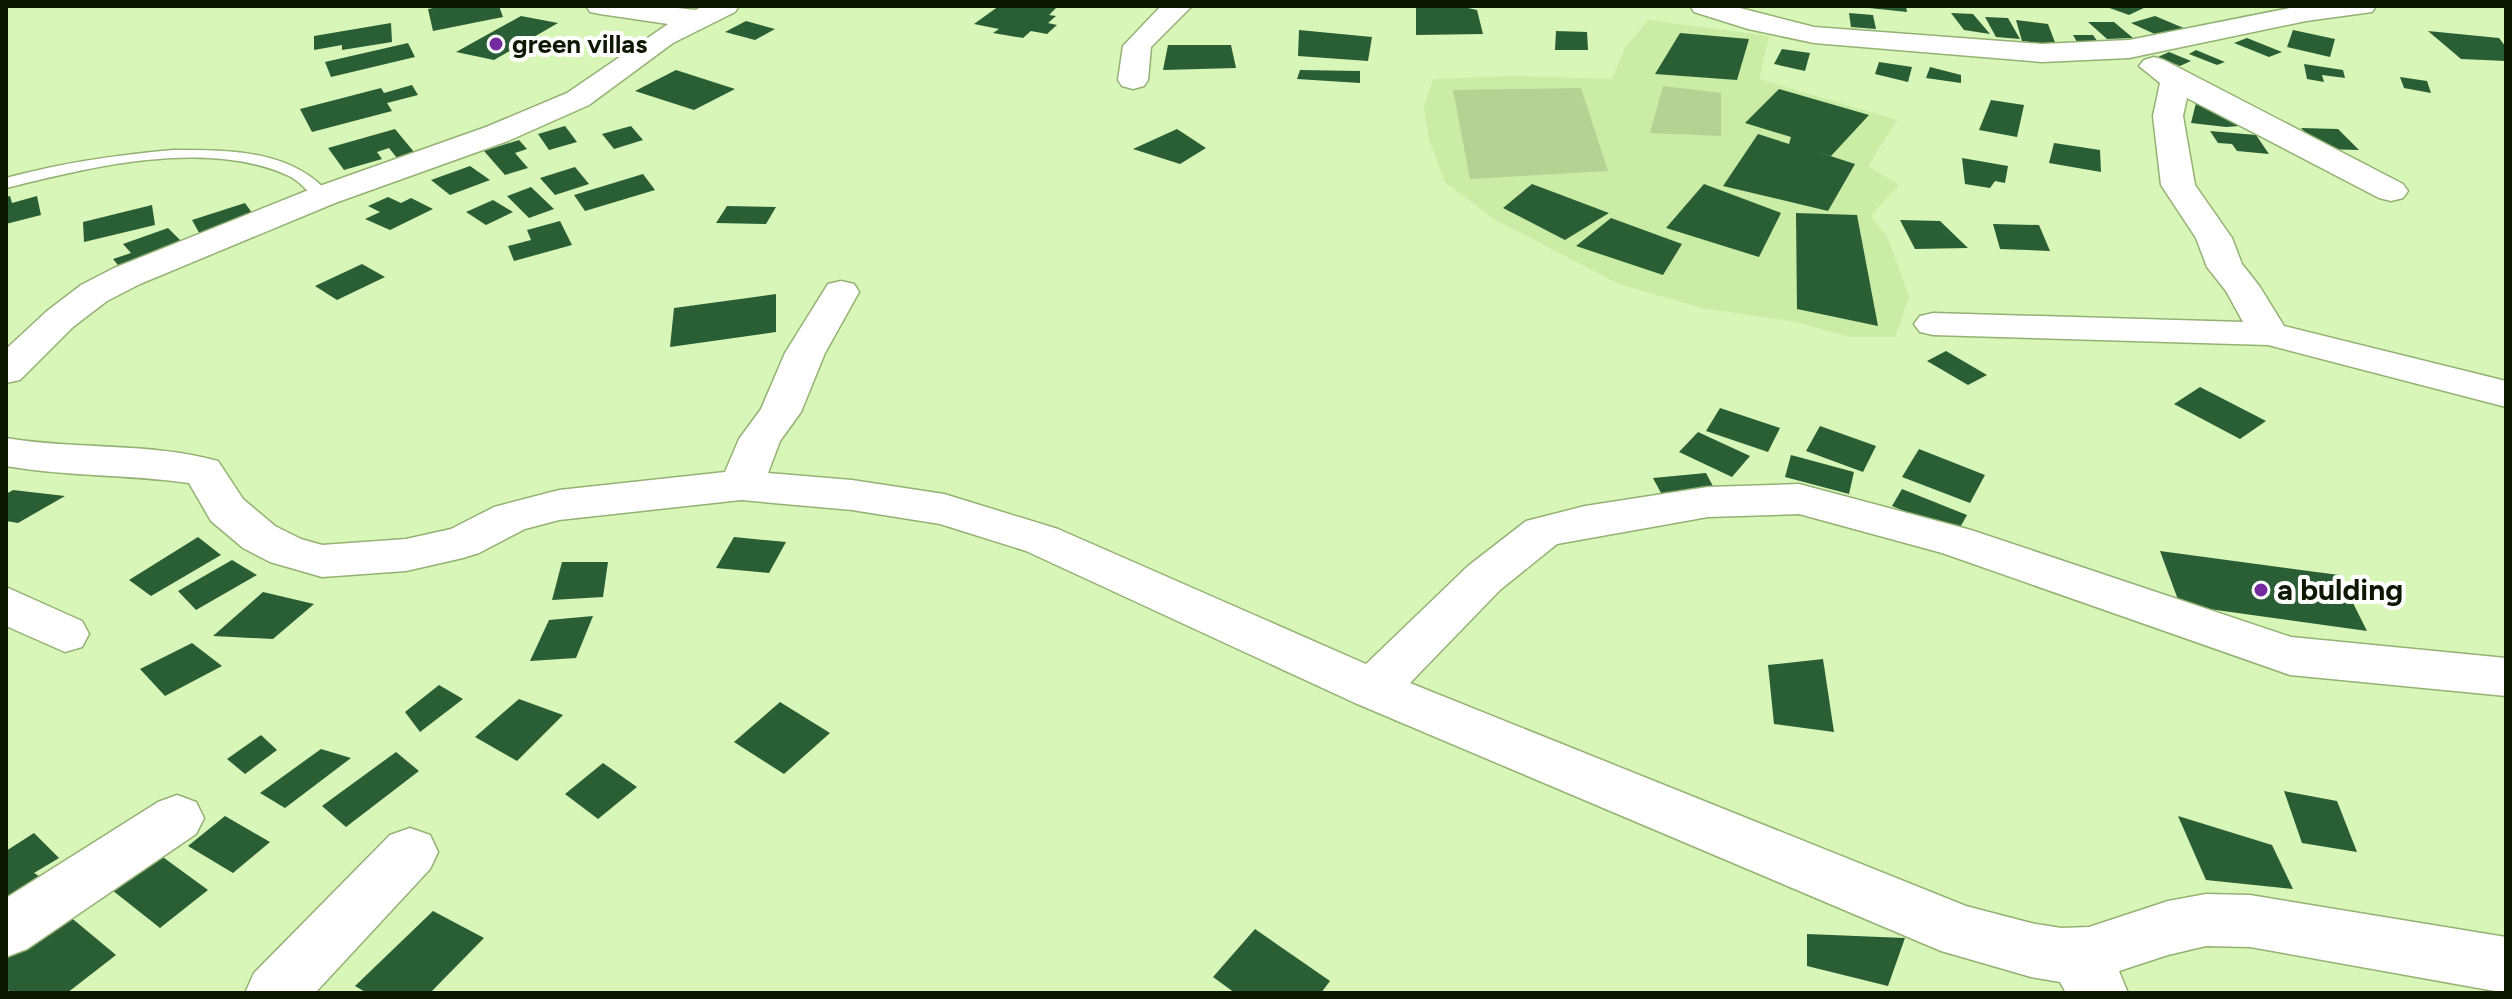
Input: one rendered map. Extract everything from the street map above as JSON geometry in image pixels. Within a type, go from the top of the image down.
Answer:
[{"type":"street","points":[[600,6],[711,12]]},
{"type":"street","points":[[1133,80],[1137,46],[1159,21],[1178,6]]},
{"type":"street","points":[[1704,6],[1758,23],[1814,35],[2042,53],[2129,49],[2306,13],[2362,6]]},
{"type":"street","points":[[8,366],[94,293],[127,276],[323,196],[497,134],[578,99],[643,51],[711,12]]},
{"type":"street","points":[[2129,49],[2176,80],[2391,191]]},
{"type":"street","points":[[2176,80],[2168,116],[2178,185],[2214,238],[2225,267],[2242,287],[2269,334]]},
{"type":"street","points":[[741,485],[760,439],[780,412],[805,353],[841,292]]},
{"type":"street","points":[[1933,324],[2269,334],[2506,394]]},
{"type":"street","points":[[6,452],[51,460],[155,464],[203,471],[227,510],[259,537],[286,551],[322,561],[406,555],[463,542],[510,518],[559,505],[741,485],[852,495],[944,509],[1042,540],[1373,689],[1962,932],[2031,950],[2087,974],[2089,954],[2168,928],[2206,920],[2250,921],[2506,965]]},
{"type":"street","points":[[1373,689],[1484,578],[1542,532],[1708,502],[1799,499],[1955,541],[2290,656],[2506,677]]},
{"type":"street","points":[[6,605],[65,634]]},
{"type":"street","points":[[6,930],[177,818]]},
{"type":"street","points":[[275,993],[410,852]]},
{"type":"lane","points":[[6,183],[93,162],[166,156],[221,156],[280,165],[301,175],[323,196]]},
{"type":"shaded area","points":[[1648,20],[1769,36],[1759,79],[1897,120],[1868,166],[1899,185],[1870,216],[1887,236],[1909,297],[1895,337],[1850,337],[1796,322],[1702,308],[1619,284],[1494,219],[1445,182],[1429,139],[1424,107],[1433,79],[1513,76],[1612,79],[1625,48]]},
{"type":"shaded area","points":[[1663,86],[1721,93],[1721,136],[1650,133]]},
{"type":"shaded area","points":[[1581,88],[1608,171],[1470,179],[1453,90]]},
{"type":"building","points":[[499,6],[503,17],[433,31],[428,9]]},
{"type":"building","points":[[999,6],[1056,8],[1049,15],[1056,16],[1048,23],[1057,25],[1047,34],[1031,31],[1023,38],[993,33],[999,29],[974,24]]},
{"type":"building","points":[[1459,6],[1477,10],[1483,34],[1416,35],[1416,8]]},
{"type":"building","points":[[1906,6],[1907,12],[1869,8]]},
{"type":"building","points":[[2104,6],[2148,6],[2129,15]]},
{"type":"building","points":[[1849,13],[1873,15],[1876,29],[1851,27]]},
{"type":"building","points":[[1951,13],[1973,14],[1990,34],[1964,30]]},
{"type":"building","name":"green villas","points":[[521,16],[558,23],[494,60],[456,52]]},
{"type":"building","points":[[2155,16],[2186,29],[2161,37],[2131,23]]},
{"type":"building","points":[[1985,17],[2008,18],[2020,39],[1996,37]]},
{"type":"building","points":[[2016,20],[2048,24],[2056,45],[2022,41]]},
{"type":"building","points":[[746,21],[775,29],[755,40],[725,32]]},
{"type":"building","points":[[2088,22],[2114,22],[2133,38],[2107,39]]},
{"type":"building","points":[[391,23],[392,42],[342,50],[342,45],[314,50],[314,36]]},
{"type":"building","points":[[1299,30],[1372,37],[1368,61],[1298,56]]},
{"type":"building","points":[[2293,30],[2335,39],[2330,57],[2287,47]]},
{"type":"building","points":[[1556,31],[1587,32],[1588,50],[1555,50]]},
{"type":"building","points":[[2428,31],[2499,38],[2506,47],[2506,61],[2461,59]]},
{"type":"building","points":[[1680,33],[1749,39],[1737,80],[1655,74]]},
{"type":"building","points":[[2073,35],[2093,35],[2102,48],[2081,49]]},
{"type":"building","points":[[2247,38],[2282,52],[2269,57],[2234,43]]},
{"type":"building","points":[[408,43],[415,57],[331,77],[325,62]]},
{"type":"building","points":[[1168,45],[1231,45],[1236,68],[1163,70]]},
{"type":"building","points":[[1782,49],[1810,53],[1805,71],[1774,64]]},
{"type":"building","points":[[2196,50],[2225,62],[2217,65],[2189,54]]},
{"type":"building","points":[[2169,52],[2191,61],[2180,66],[2158,57]]},
{"type":"building","points":[[1879,62],[1912,67],[1908,82],[1875,74]]},
{"type":"building","points":[[2304,64],[2343,70],[2345,78],[2322,75],[2324,82],[2307,79]]},
{"type":"building","points":[[1930,67],[1961,75],[1961,83],[1926,78]]},
{"type":"building","points":[[676,70],[735,89],[694,110],[635,91]]},
{"type":"building","points":[[1300,70],[1360,71],[1360,83],[1297,79]]},
{"type":"building","points":[[2400,77],[2427,81],[2431,93],[2404,88]]},
{"type":"building","points":[[412,85],[418,95],[387,103],[392,111],[312,132],[300,109],[381,88],[384,93]]},
{"type":"building","points":[[1779,89],[1869,115],[1831,156],[1815,151],[1855,164],[1828,211],[1723,186],[1758,134],[1789,144],[1791,137],[1745,123]]},
{"type":"building","points":[[2197,99],[2253,125],[2226,127],[2191,123]]},
{"type":"building","points":[[1991,100],[2024,105],[2017,137],[1979,130]]},
{"type":"building","points":[[565,126],[577,142],[549,150],[538,134]]},
{"type":"building","points":[[631,126],[643,140],[614,149],[602,134]]},
{"type":"building","points":[[2301,128],[2338,129],[2359,150],[2321,149]]},
{"type":"building","points":[[395,129],[414,152],[397,158],[389,148],[377,152],[382,159],[344,170],[328,148]]},
{"type":"building","points":[[1177,129],[1206,148],[1180,164],[1133,149]]},
{"type":"building","points":[[2210,131],[2256,135],[2269,154],[2237,151],[2232,144],[2218,143]]},
{"type":"building","points":[[519,140],[527,149],[515,153],[528,168],[505,175],[484,151]]},
{"type":"building","points":[[2054,143],[2100,150],[2101,172],[2049,163]]},
{"type":"building","points":[[1962,158],[2008,166],[2005,183],[1995,181],[1990,188],[1965,184]]},
{"type":"building","points":[[470,166],[490,180],[450,195],[431,180]]},
{"type":"building","points":[[575,167],[589,184],[555,195],[540,178]]},
{"type":"building","points":[[643,174],[655,190],[585,211],[574,195]]},
{"type":"building","points":[[1532,184],[1609,213],[1565,240],[1503,208]]},
{"type":"building","points":[[1704,184],[1781,213],[1759,257],[1666,228]]},
{"type":"building","points":[[531,187],[554,209],[529,218],[507,196]]},
{"type":"building","points":[[10,196],[12,203],[37,196],[41,215],[6,224],[6,197]]},
{"type":"building","points":[[388,197],[401,203],[411,198],[433,209],[390,230],[365,219],[380,212],[368,206]]},
{"type":"building","points":[[493,200],[513,212],[486,225],[466,212]]},
{"type":"building","points":[[245,203],[257,220],[202,238],[192,220]]},
{"type":"building","points":[[152,205],[155,225],[84,242],[83,222]]},
{"type":"building","points":[[727,206],[776,207],[766,224],[716,223]]},
{"type":"building","points":[[1796,213],[1857,215],[1878,326],[1797,309]]},
{"type":"building","points":[[1611,218],[1682,244],[1663,275],[1576,246]]},
{"type":"building","points":[[1900,220],[1940,221],[1968,248],[1915,249]]},
{"type":"building","points":[[560,221],[572,245],[514,261],[508,246],[531,240],[527,230]]},
{"type":"building","points":[[1993,224],[2039,225],[2050,251],[2000,249]]},
{"type":"building","points":[[168,228],[186,246],[122,270],[113,259],[131,253],[123,244]]},
{"type":"building","points":[[362,264],[385,277],[337,300],[315,286]]},
{"type":"building","points":[[776,294],[776,332],[670,347],[674,308]]},
{"type":"building","points":[[1946,351],[1987,375],[1968,385],[1927,361]]},
{"type":"building","points":[[2200,387],[2266,421],[2240,439],[2174,404]]},
{"type":"building","points":[[1720,408],[1780,428],[1768,452],[1706,431]]},
{"type":"building","points":[[1820,426],[1876,446],[1863,472],[1806,451]]},
{"type":"building","points":[[1698,432],[1750,456],[1732,477],[1679,452]]},
{"type":"building","points":[[1919,449],[1985,475],[1970,503],[1902,477]]},
{"type":"building","points":[[1791,455],[1854,472],[1849,494],[1785,477]]},
{"type":"building","points":[[1706,473],[1715,490],[1662,495],[1653,478]]},
{"type":"building","points":[[1902,489],[1967,515],[1957,533],[1892,506]]},
{"type":"building","points":[[13,490],[65,496],[18,523],[6,521],[6,494]]},
{"type":"building","points":[[198,537],[221,555],[151,596],[129,580]]},
{"type":"building","points":[[734,537],[786,542],[769,573],[716,568]]},
{"type":"building","name":"a bulding","points":[[2160,551],[2339,575],[2367,631],[2180,605]]},
{"type":"building","points":[[232,560],[257,575],[196,610],[178,591]]},
{"type":"building","points":[[562,562],[608,562],[603,597],[552,600]]},
{"type":"building","points":[[263,592],[314,604],[273,639],[213,636]]},
{"type":"building","points":[[593,616],[576,658],[530,661],[549,620]]},
{"type":"building","points":[[192,643],[222,666],[165,696],[140,669]]},
{"type":"building","points":[[1823,659],[1834,732],[1774,724],[1768,665]]},
{"type":"building","points":[[439,685],[463,699],[420,732],[405,712]]},
{"type":"building","points":[[519,699],[563,715],[517,761],[475,737]]},
{"type":"building","points":[[780,702],[830,733],[784,774],[734,742]]},
{"type":"building","points":[[261,735],[277,750],[245,774],[227,759]]},
{"type":"building","points":[[321,749],[351,758],[285,808],[260,793]]},
{"type":"building","points":[[396,752],[419,771],[346,827],[322,806]]},
{"type":"building","points":[[603,763],[637,787],[598,819],[565,794]]},
{"type":"building","points":[[2284,791],[2337,801],[2357,852],[2302,843]]},
{"type":"building","points":[[225,816],[270,842],[233,873],[188,846]]},
{"type":"building","points":[[2178,816],[2272,845],[2293,889],[2206,880]]},
{"type":"building","points":[[34,833],[59,858],[34,873],[54,885],[6,909],[6,851]]},
{"type":"building","points":[[160,855],[208,890],[160,928],[112,890]]},
{"type":"building","points":[[62,910],[116,955],[67,993],[11,993],[6,988],[6,951]]},
{"type":"building","points":[[433,911],[484,938],[430,993],[367,993],[355,986]]},
{"type":"building","points":[[1255,929],[1330,981],[1321,993],[1235,993],[1213,977]]},
{"type":"building","points":[[1807,934],[1905,938],[1888,986],[1807,966]]},
{"type":"place","name":"green villas","points":[[496,44]]},
{"type":"place","name":"a bulding","points":[[2261,590]]}]
